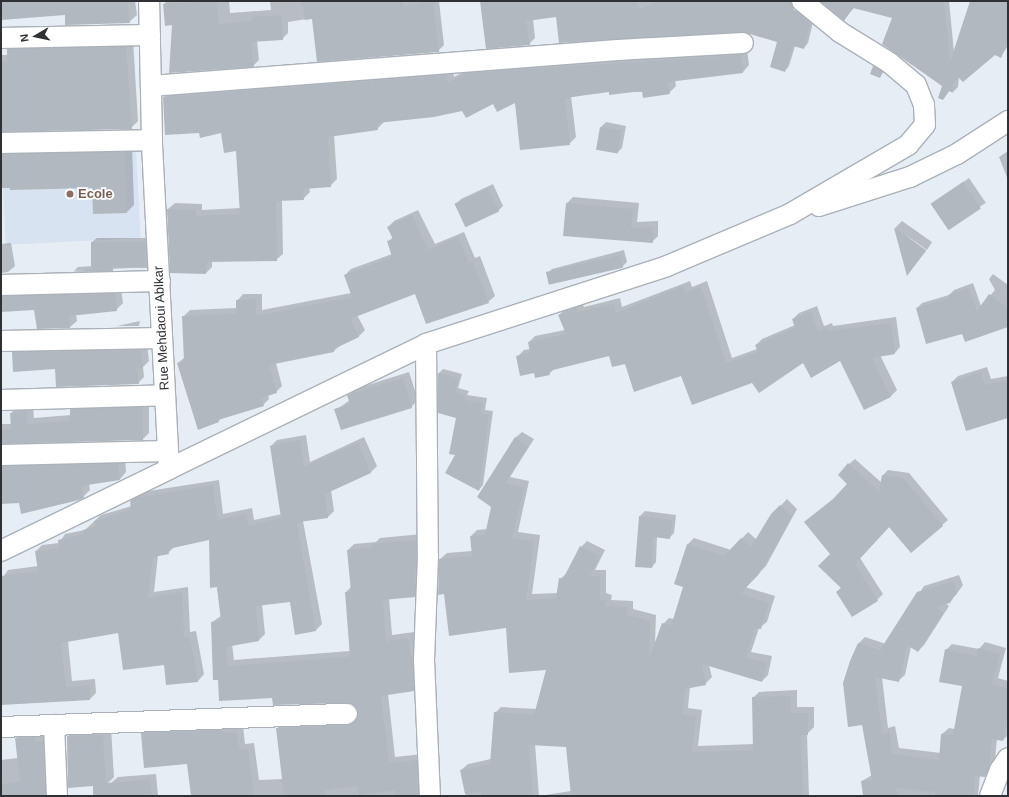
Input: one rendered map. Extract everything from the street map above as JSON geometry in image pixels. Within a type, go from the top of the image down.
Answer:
[{"type":"street","name":"Rue Mehdaoui Ablkar","points":[[149,1],[152,140],[168,460]]},
{"type":"street","points":[[790,214],[908,145],[925,125],[924,105],[916,85],[890,63],[840,32],[802,1]]},
{"type":"street","points":[[1,38],[150,35]]},
{"type":"street","points":[[151,86],[618,50],[743,43]]},
{"type":"street","points":[[1,551],[168,460],[426,344],[667,266],[790,214],[910,176],[957,154],[1008,121]]},
{"type":"street","points":[[1,143],[152,140]]},
{"type":"street","points":[[1,285],[160,281]]},
{"type":"street","points":[[1,341],[162,338]]},
{"type":"street","points":[[426,344],[428,556],[424,660],[430,796]]},
{"type":"street","points":[[1,400],[165,395]]},
{"type":"street","points":[[1,456],[168,460]]},
{"type":"street","points":[[1,727],[347,714]]},
{"type":"street","points":[[54,725],[57,796]]},
{"type":"street","points":[[990,796],[1000,770],[1008,758]]},
{"type":"shaded area","name":"Ecole","points":[[136,149],[141,238],[6,245],[1,156]]},
{"type":"building","points":[[1,1],[127,1],[130,23],[65,25],[65,15],[1,20]]},
{"type":"building","points":[[216,1],[219,24],[252,21],[252,17],[281,15],[283,40],[251,42],[254,67],[169,73],[172,25],[165,26],[163,4]]},
{"type":"building","points":[[302,1],[403,1],[403,6],[433,2],[439,52],[317,62],[312,19],[305,20]]},
{"type":"building","points":[[480,1],[637,1],[639,9],[660,1],[791,1],[794,10],[810,23],[804,49],[793,46],[785,72],[770,67],[777,42],[743,32],[559,43],[556,17],[526,21],[530,45],[486,49]]},
{"type":"building","points":[[820,1],[944,1],[950,62],[970,1],[1008,1],[1008,42],[1001,58],[995,55],[963,82],[958,77],[952,86],[953,93],[949,91],[943,100],[938,98],[942,86],[882,44],[892,18],[853,8],[844,21]]},
{"type":"building","points":[[126,47],[132,129],[1,132],[1,62],[7,62],[7,49]]},
{"type":"building","points":[[741,55],[743,73],[668,82],[670,94],[643,98],[642,91],[609,95],[609,92],[565,98],[570,145],[520,150],[515,103],[497,112],[493,104],[466,118],[462,111],[434,117],[377,123],[378,130],[328,137],[331,187],[303,189],[304,200],[276,201],[277,261],[207,262],[206,274],[170,273],[167,209],[196,210],[196,216],[240,214],[236,151],[224,153],[221,133],[200,138],[199,133],[165,135],[163,97],[446,75],[448,83],[466,73]]},
{"type":"building","points":[[873,66],[883,72],[880,78],[870,74]]},
{"type":"building","points":[[600,127],[622,131],[618,153],[596,150]]},
{"type":"building","points":[[125,152],[127,213],[93,214],[92,188],[10,190],[10,187],[1,187],[1,154]]},
{"type":"building","points":[[963,182],[981,209],[949,230],[931,204]]},
{"type":"building","points":[[488,188],[499,212],[465,227],[454,204]]},
{"type":"building","points":[[566,203],[633,209],[631,228],[652,227],[653,243],[563,236]]},
{"type":"building","points":[[412,215],[428,250],[458,237],[469,263],[473,262],[489,303],[426,324],[415,294],[350,319],[359,337],[334,349],[334,352],[269,365],[277,393],[261,398],[264,406],[218,420],[219,422],[198,430],[177,363],[184,361],[182,316],[236,314],[236,300],[256,299],[256,316],[352,297],[344,275],[392,257],[387,241],[393,239],[387,227]]},
{"type":"building","points":[[894,228],[926,250],[907,276]]},
{"type":"building","points":[[91,242],[146,242],[147,268],[113,267],[113,271],[72,272],[91,269]]},
{"type":"building","points":[[620,255],[623,268],[549,285],[546,272]]},
{"type":"building","points":[[683,286],[685,292],[701,287],[726,363],[758,352],[755,345],[795,328],[792,319],[811,312],[818,332],[826,328],[827,331],[891,323],[895,354],[872,358],[891,397],[864,410],[840,361],[811,378],[803,363],[759,393],[752,383],[692,405],[681,376],[634,392],[625,364],[612,367],[609,356],[549,371],[550,375],[535,378],[534,373],[520,376],[516,356],[530,353],[528,342],[566,334],[558,315],[576,308],[577,312],[614,304],[616,313]]},
{"type":"building","points":[[968,288],[977,311],[989,294],[1008,308],[1008,327],[965,342],[962,334],[926,344],[916,308],[949,298],[948,295]]},
{"type":"building","points":[[115,294],[117,311],[69,316],[70,328],[37,329],[34,310],[1,312],[1,296]]},
{"type":"building","points":[[141,350],[143,368],[137,369],[139,384],[56,387],[55,369],[13,372],[12,352]]},
{"type":"building","points":[[981,372],[985,385],[1008,380],[1008,418],[966,431],[951,382]]},
{"type":"building","points":[[438,373],[458,378],[455,392],[465,395],[464,400],[483,403],[481,414],[489,415],[479,491],[445,473],[455,455],[449,454],[456,418],[438,413]]},
{"type":"building","points":[[403,378],[412,408],[341,430],[334,409],[350,404],[347,395]]},
{"type":"building","points":[[143,407],[143,440],[1,444],[1,430],[11,429],[10,413],[27,412],[27,424],[70,421],[70,409]]},
{"type":"building","points":[[515,437],[528,446],[505,483],[524,487],[512,538],[534,541],[526,600],[556,598],[559,578],[563,579],[580,546],[600,556],[590,576],[600,576],[600,599],[607,601],[605,606],[627,607],[627,615],[650,621],[649,659],[662,623],[671,626],[683,587],[674,584],[687,544],[724,556],[741,538],[751,547],[771,514],[780,505],[792,516],[759,574],[740,594],[769,603],[761,629],[755,628],[746,658],[767,663],[762,682],[702,664],[706,685],[685,689],[682,714],[696,716],[692,752],[753,750],[752,697],[791,696],[791,713],[808,713],[808,735],[801,735],[803,796],[571,796],[566,747],[529,745],[533,796],[482,796],[481,791],[465,794],[460,770],[490,764],[494,712],[534,715],[546,670],[509,673],[506,628],[449,636],[444,594],[438,595],[439,559],[472,556],[470,536],[485,535],[491,507],[477,497]]},
{"type":"building","points":[[300,440],[304,467],[358,443],[371,473],[325,494],[328,518],[299,522],[297,526],[316,631],[295,635],[290,602],[256,606],[259,641],[226,647],[228,666],[350,657],[345,592],[351,592],[347,550],[373,547],[373,544],[416,540],[415,597],[383,600],[386,641],[408,638],[411,657],[413,656],[414,691],[381,696],[389,763],[417,760],[418,796],[395,796],[395,790],[359,795],[358,786],[324,790],[325,796],[284,796],[276,728],[348,725],[357,720],[358,713],[356,708],[347,703],[273,705],[272,698],[219,701],[218,680],[213,680],[211,622],[221,621],[217,587],[210,588],[209,540],[168,549],[169,554],[153,557],[148,598],[182,592],[184,638],[190,637],[198,682],[166,685],[164,665],[123,670],[118,633],[61,643],[66,687],[89,685],[90,700],[1,705],[1,576],[38,571],[35,551],[59,548],[58,540],[84,534],[83,530],[96,526],[94,521],[131,510],[130,501],[135,498],[213,485],[217,520],[246,514],[248,526],[281,518],[270,446]]},
{"type":"building","points":[[848,463],[879,491],[882,475],[903,478],[943,526],[911,553],[889,527],[855,564],[878,601],[852,617],[836,592],[841,588],[818,566],[830,554],[804,522],[833,499],[847,484],[838,475]]},
{"type":"building","points":[[118,464],[120,480],[81,486],[84,498],[79,500],[21,514],[19,503],[1,504],[1,466]]},
{"type":"building","points":[[639,516],[672,520],[670,539],[653,537],[652,568],[635,567]]},
{"type":"building","points":[[953,581],[957,592],[950,603],[936,607],[944,613],[918,652],[907,645],[899,682],[875,677],[882,734],[889,732],[892,754],[939,760],[941,734],[953,735],[962,686],[939,682],[945,649],[976,656],[978,648],[1000,654],[992,684],[1008,689],[1008,715],[1003,741],[992,739],[989,767],[985,777],[975,776],[974,796],[935,796],[935,792],[896,788],[898,796],[863,796],[861,781],[872,780],[862,725],[848,727],[843,683],[850,661],[858,643],[880,650],[917,592]]},
{"type":"building","points":[[222,730],[223,733],[237,732],[239,750],[248,748],[254,796],[191,796],[187,764],[144,768],[141,733]]},
{"type":"building","points":[[103,735],[106,783],[150,780],[152,796],[93,796],[93,786],[68,788],[67,736]]},
{"type":"building","points":[[35,737],[36,742],[43,741],[45,796],[1,796],[1,784],[20,782],[15,738]]},
{"type":"place","name":"Ecole","points":[[70,194]]}]
